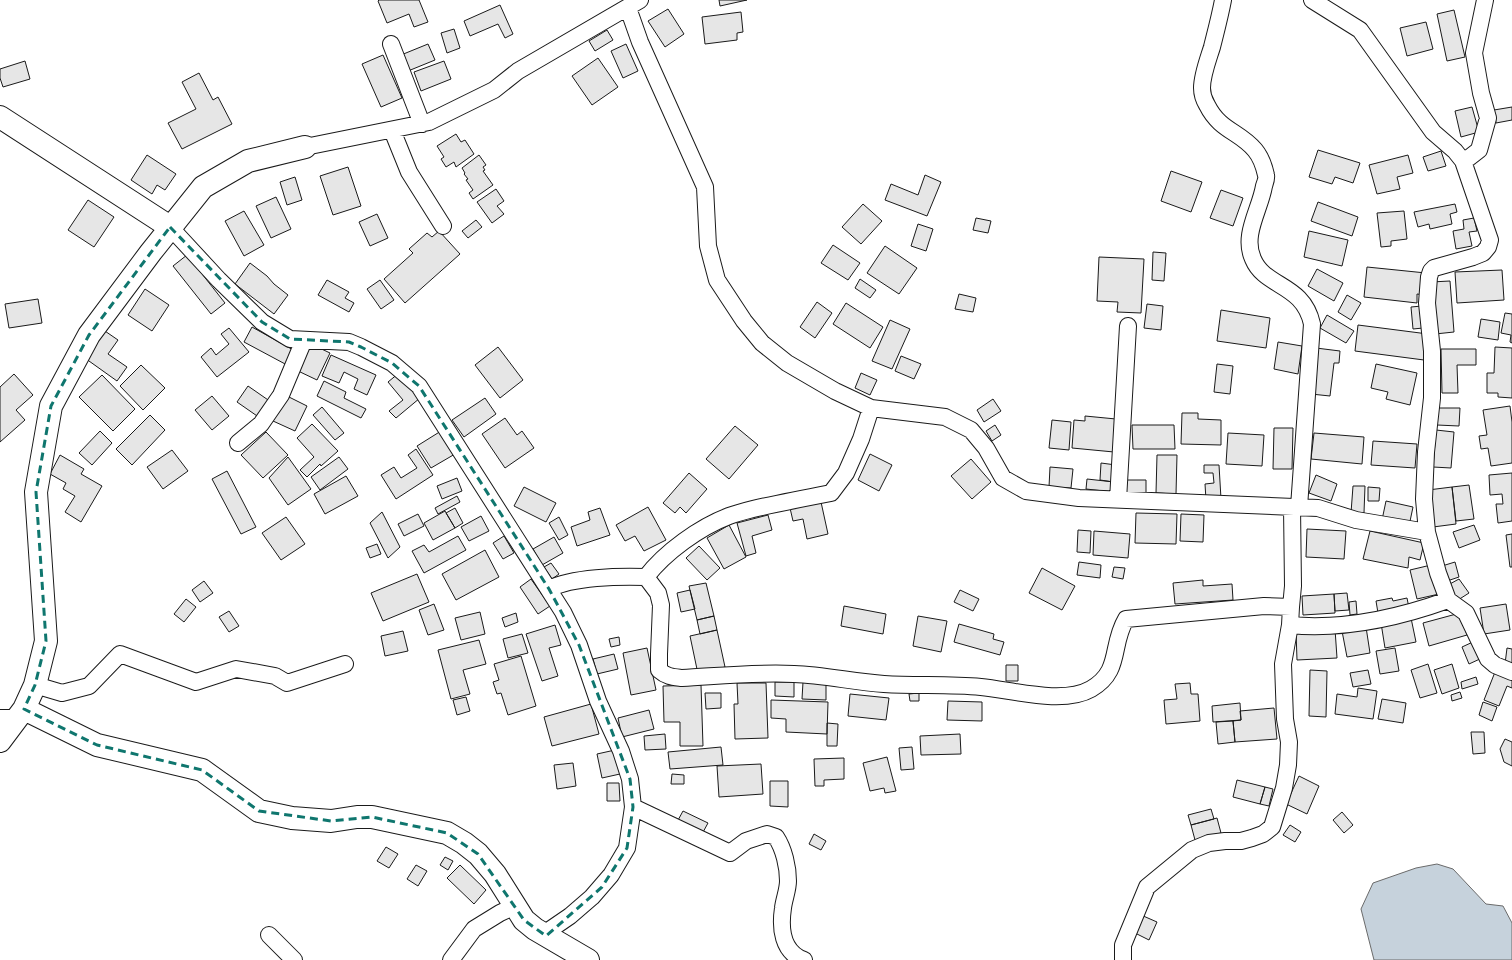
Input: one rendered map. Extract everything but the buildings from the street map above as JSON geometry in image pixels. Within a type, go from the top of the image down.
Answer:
[{"type":"street","points":[[1123,960],[1123,945],[1147,887],[1192,850],[1210,842],[1240,841],[1252,838],[1263,834],[1272,827],[1284,788],[1288,765],[1289,742],[1284,719],[1283,664],[1290,625],[1296,507],[1312,324],[1310,315],[1303,303],[1294,294],[1258,269],[1252,258],[1249,246],[1251,228],[1263,196],[1266,176],[1263,164],[1255,150],[1241,138],[1224,128],[1215,119],[1204,99],[1202,88],[1206,68],[1219,24],[1224,0]]},
{"type":"street","points":[[1312,0],[1360,30],[1433,132],[1455,151],[1463,161],[1490,240],[1488,247],[1483,253],[1473,258],[1434,268],[1429,277],[1427,303],[1432,351],[1432,398],[1426,452],[1424,499],[1427,532],[1438,573],[1448,600],[1466,613],[1488,659],[1495,665],[1512,672]]},
{"type":"street","points":[[1463,161],[1479,150],[1488,118],[1481,93],[1474,53],[1485,0]]},
{"type":"street","points":[[0,741],[14,715],[35,685],[46,641],[36,492],[51,406],[90,335],[122,289],[203,187],[248,161],[305,147],[429,122],[494,90],[518,71],[634,4],[640,42],[704,188],[708,246],[717,280],[744,321],[762,343],[787,363],[834,391],[871,408],[945,417],[971,430],[986,448],[1003,478],[1026,491],[1079,498],[1318,508],[1356,520],[1427,532]]},
{"type":"street","points":[[391,44],[422,124]]},
{"type":"street","points":[[0,117],[170,227],[219,280],[262,322],[290,339],[349,342],[392,363],[419,386],[563,612],[579,645],[598,701],[621,750],[630,779],[633,807],[627,848],[615,869],[592,897],[570,916],[551,929],[546,936]]},
{"type":"street","points":[[392,130],[409,172],[443,226]]},
{"type":"street","points":[[1118,500],[1128,326]]},
{"type":"street","points":[[238,443],[261,424],[281,395],[304,340]]},
{"type":"street","points":[[549,589],[559,583],[574,581],[646,577],[677,547],[702,530],[730,515],[831,493],[846,473],[861,439],[871,408]]},
{"type":"street","points":[[646,577],[658,593],[661,605],[659,670],[670,677],[794,674],[883,684],[980,687],[1021,693],[1064,696],[1078,695],[1091,689],[1104,680],[1113,666],[1120,629],[1126,619],[1257,606],[1291,607]]},
{"type":"street","points":[[1290,625],[1341,625],[1416,611],[1448,600]]},
{"type":"street","points":[[35,685],[62,693],[89,686],[120,654],[196,682],[236,669],[275,676],[287,683],[345,664]]},
{"type":"street","points":[[14,715],[97,744],[202,770],[258,811],[292,818],[331,820],[372,817],[447,833],[464,843],[478,854],[495,874],[524,920],[535,929],[583,959]]},
{"type":"street","points":[[633,807],[730,853],[746,841],[767,834],[776,837],[781,844],[788,881],[783,909],[782,934],[788,949],[804,960]]},
{"type":"street","points":[[451,960],[474,929],[500,913],[515,906]]},
{"type":"street","points":[[269,934],[294,960]]},
{"type":"highlighted area","points":[[170,227],[262,322],[290,339],[349,342],[392,363],[419,386],[549,589],[579,645],[630,779],[633,807],[627,848],[602,887],[546,936],[524,920],[478,854],[447,833],[372,817],[331,821],[259,811],[202,770],[97,745],[24,709],[35,685],[46,641],[36,492],[51,406],[89,335]]},
{"type":"shaded area","points":[[1437,864],[1453,869],[1486,904],[1503,906],[1512,923],[1512,960],[1374,960],[1361,909],[1373,883],[1416,868]]}]
